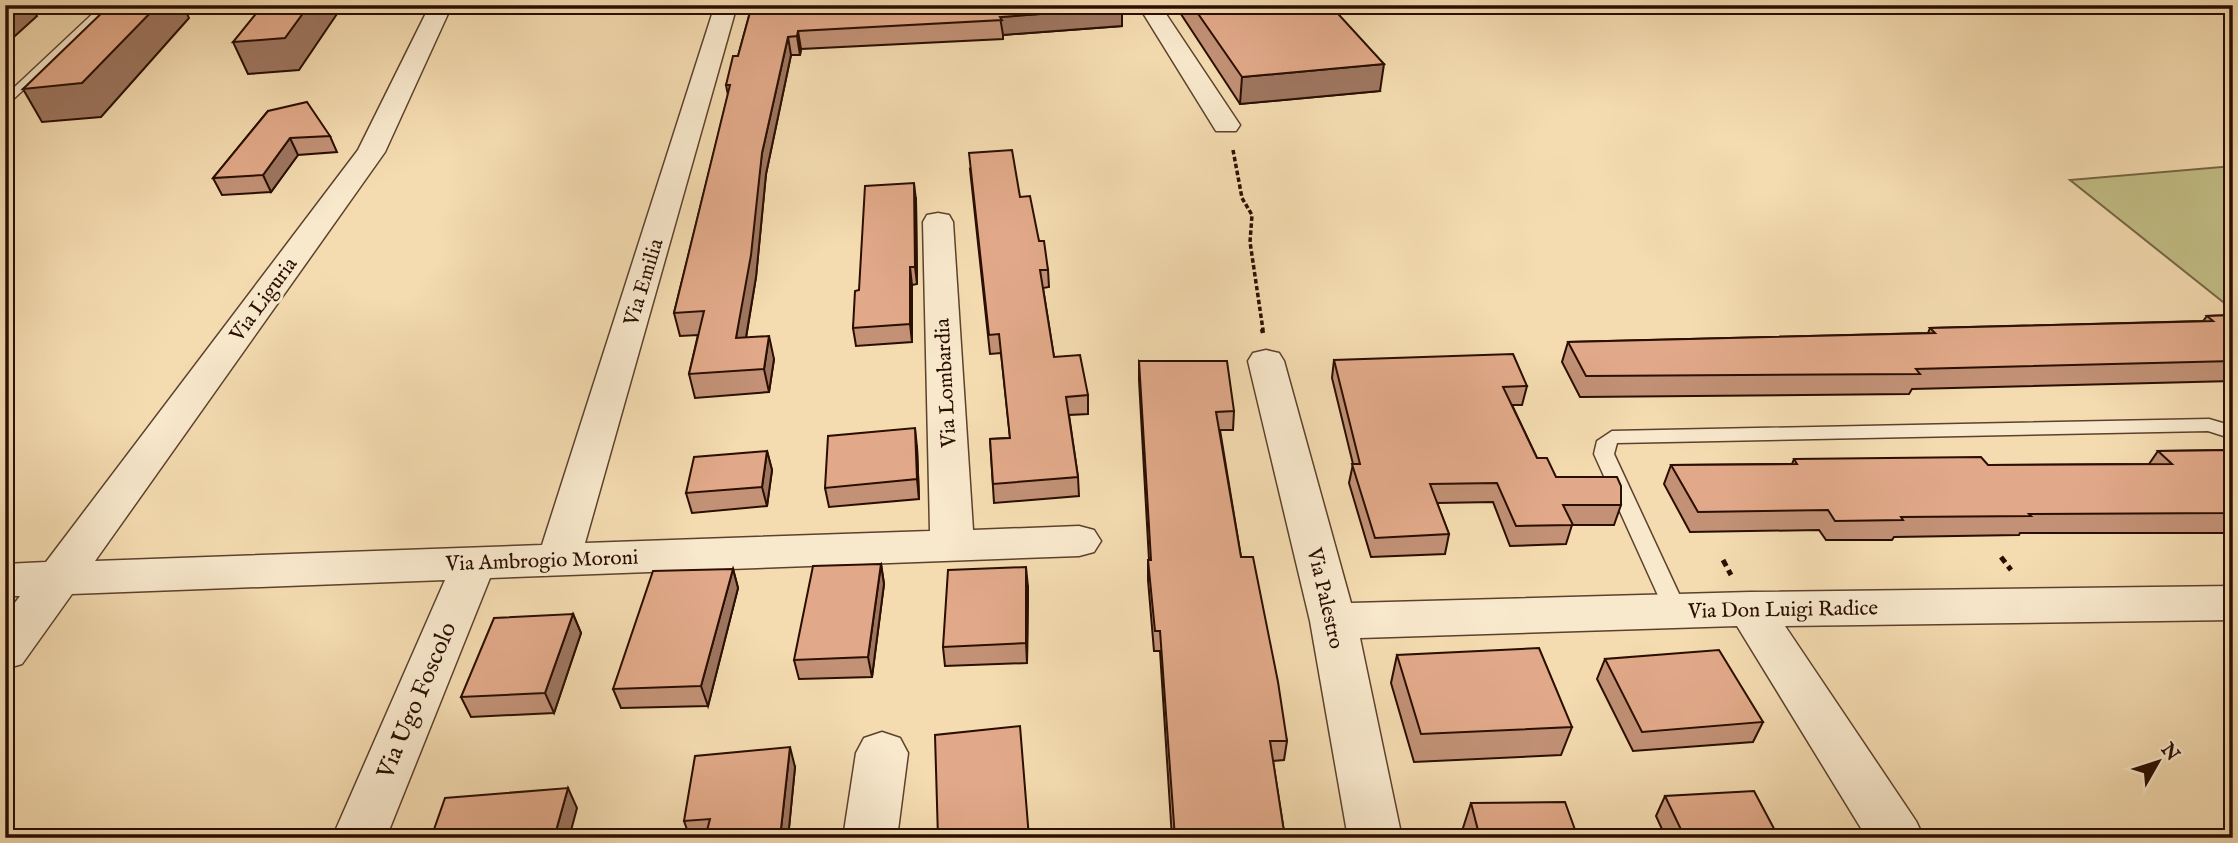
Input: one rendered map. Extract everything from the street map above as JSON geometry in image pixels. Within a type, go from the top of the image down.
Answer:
[{"type":"street","name":"Via Liguria","points":[[5,651],[371,152],[442,5]]},
{"type":"street","name":"Via Emilia","points":[[559,559],[726,5]]},
{"type":"street","points":[[1149,5],[1226,125]]},
{"type":"street","name":"Via Lombardia","points":[[937,222],[952,545]]},
{"type":"street","name":"Via Palestro","points":[[1266,362],[1333,621],[1374,838]]},
{"type":"street","name":"Via Ambrogio Moroni","points":[[5,580],[1079,541]]},
{"type":"street","name":"Via Ugo Foscolo","points":[[359,838],[474,563]]},
{"type":"street","name":"Via Don Luigi Radice","points":[[1333,621],[1750,609],[2233,603]]},
{"type":"street","points":[[1750,609],[1897,838]]},
{"type":"street","points":[[870,838],[882,753]]},
{"type":"lane","points":[[5,103],[109,5]]},
{"type":"lane","points":[[1676,611],[1604,454],[1604,445],[1612,437],[2209,425],[2233,433]]},
{"type":"path","points":[[1226,125],[1242,198],[1252,215],[1250,242],[1266,362]]},
{"type":"shaded area","points":[[2233,166],[2233,310],[2070,180]]},
{"type":"building","points":[[110,5],[158,5],[82,83],[23,89]]},
{"type":"building","points":[[263,5],[309,5],[285,38],[233,42]]},
{"type":"building","points":[[752,5],[1121,5],[1122,8],[1000,17],[1002,20],[798,31],[797,36],[788,37],[762,153],[751,255],[736,338],[769,336],[764,369],[689,374],[704,311],[674,313],[730,85],[726,85],[733,56],[738,56]]},
{"type":"building","points":[[1192,5],[1330,5],[1384,64],[1242,77]]},
{"type":"building","points":[[307,102],[330,136],[290,138],[263,175],[213,178],[268,111]]},
{"type":"building","points":[[1012,150],[1020,197],[1030,196],[1039,241],[1044,241],[1048,270],[1040,270],[1054,357],[1080,355],[1088,395],[1066,397],[1078,477],[993,484],[990,439],[1010,438],[999,334],[989,335],[969,153]]},
{"type":"building","points":[[914,183],[915,267],[910,267],[910,324],[853,328],[855,291],[859,290],[865,186]]},
{"type":"building","points":[[2233,315],[2233,361],[1916,369],[1920,374],[1586,376],[1568,342],[1935,333],[1930,328],[2213,321],[2207,316]]},
{"type":"building","points":[[1513,354],[1527,386],[1503,387],[1537,458],[1547,458],[1556,477],[1617,477],[1621,486],[1621,505],[1563,505],[1573,525],[1516,526],[1497,483],[1430,484],[1449,534],[1375,538],[1352,464],[1360,464],[1334,360]]},
{"type":"building","points":[[1139,361],[1227,361],[1234,411],[1216,412],[1241,557],[1253,557],[1278,682],[1287,741],[1270,741],[1285,838],[1175,838],[1160,631],[1155,631],[1148,560],[1151,560]]},
{"type":"building","points":[[915,428],[917,479],[825,488],[828,436]]},
{"type":"building","points":[[2233,450],[2233,513],[2029,514],[2031,516],[1901,517],[1903,520],[1835,521],[1828,510],[1698,512],[1671,465],[1797,464],[1794,459],[1981,457],[1988,465],[2172,464],[2158,451]]},
{"type":"building","points":[[767,451],[762,487],[686,493],[694,457]]},
{"type":"building","points":[[881,564],[868,657],[794,660],[813,566]]},
{"type":"building","points":[[1026,567],[1026,643],[943,647],[948,570]]},
{"type":"building","points":[[733,569],[701,686],[613,689],[653,571]]},
{"type":"building","points":[[573,614],[545,693],[461,697],[494,618]]},
{"type":"building","points":[[1539,648],[1572,727],[1421,734],[1397,655]]},
{"type":"building","points":[[1719,650],[1763,722],[1642,732],[1605,659]]},
{"type":"building","points":[[1020,726],[1029,838],[938,838],[935,735]]},
{"type":"building","points":[[790,747],[780,838],[705,838],[710,819],[684,821],[695,756]]},
{"type":"building","points":[[568,788],[554,838],[431,838],[445,798]]},
{"type":"building","points":[[1754,791],[1779,838],[1685,838],[1665,796]]},
{"type":"building","points":[[1565,802],[1578,838],[1480,838],[1471,803]]}]
